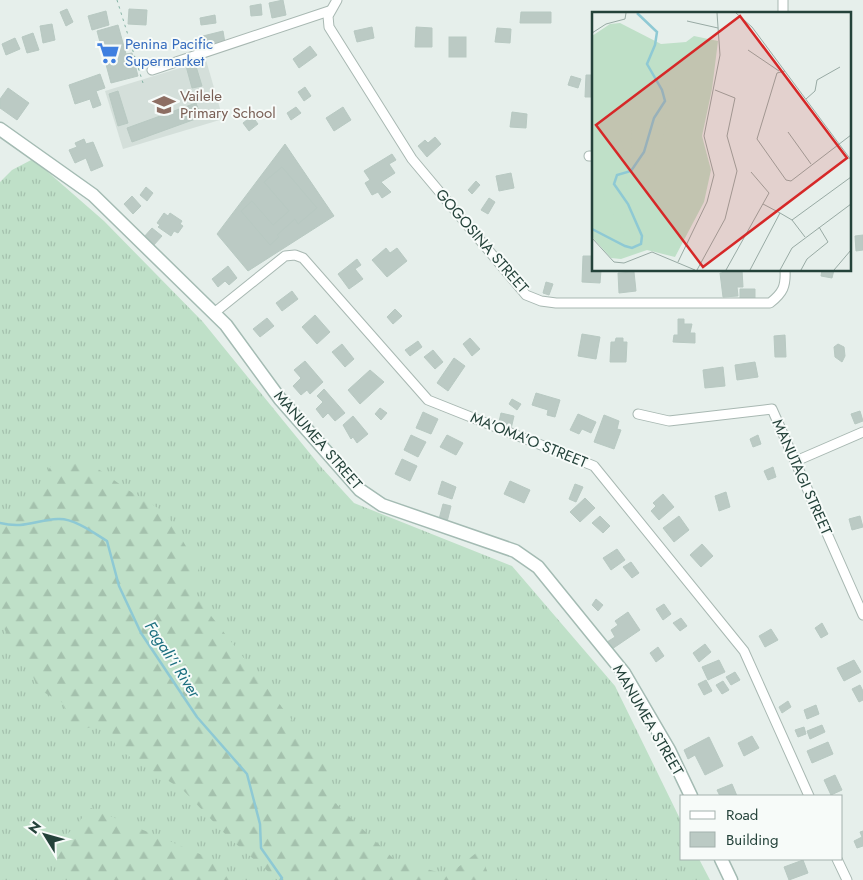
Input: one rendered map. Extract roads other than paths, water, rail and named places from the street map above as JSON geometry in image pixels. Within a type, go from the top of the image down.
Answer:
[{"type":"main road","name":"MANUMEA STREET","points":[[0,129],[93,195],[226,325],[280,399],[360,490],[382,505],[515,551],[538,567],[624,673],[669,750],[691,795]]},
{"type":"main road","points":[[721,860],[731,880]]},
{"type":"street","points":[[152,70],[329,11],[337,0]]},
{"type":"street","name":"GOGOSINA STREET","points":[[329,11],[330,27],[412,159],[526,295],[541,301],[556,303],[770,303],[779,297],[786,286],[786,271]]},
{"type":"street","name":"MA'OMA'O STREET","points":[[214,313],[285,256],[295,255],[304,258],[428,400],[594,466],[744,651],[809,795]]},
{"type":"street","name":"MANUTAGI STREET","points":[[638,414],[669,421],[772,408],[863,615]]},
{"type":"street","points":[[796,461],[863,432]]},
{"type":"street","points":[[837,860],[847,880]]},
{"type":"waterway","name":"Fagali'i River","points":[[0,523],[16,525],[64,519],[84,527],[107,541],[119,586],[141,633],[197,717],[247,774],[260,824],[261,848],[282,878],[281,880]]},
{"type":"place","name":"Penina Pacific Supermarket","points":[[108,53]]},
{"type":"place","name":"Vailele Primary School","points":[[164,105]]}]
